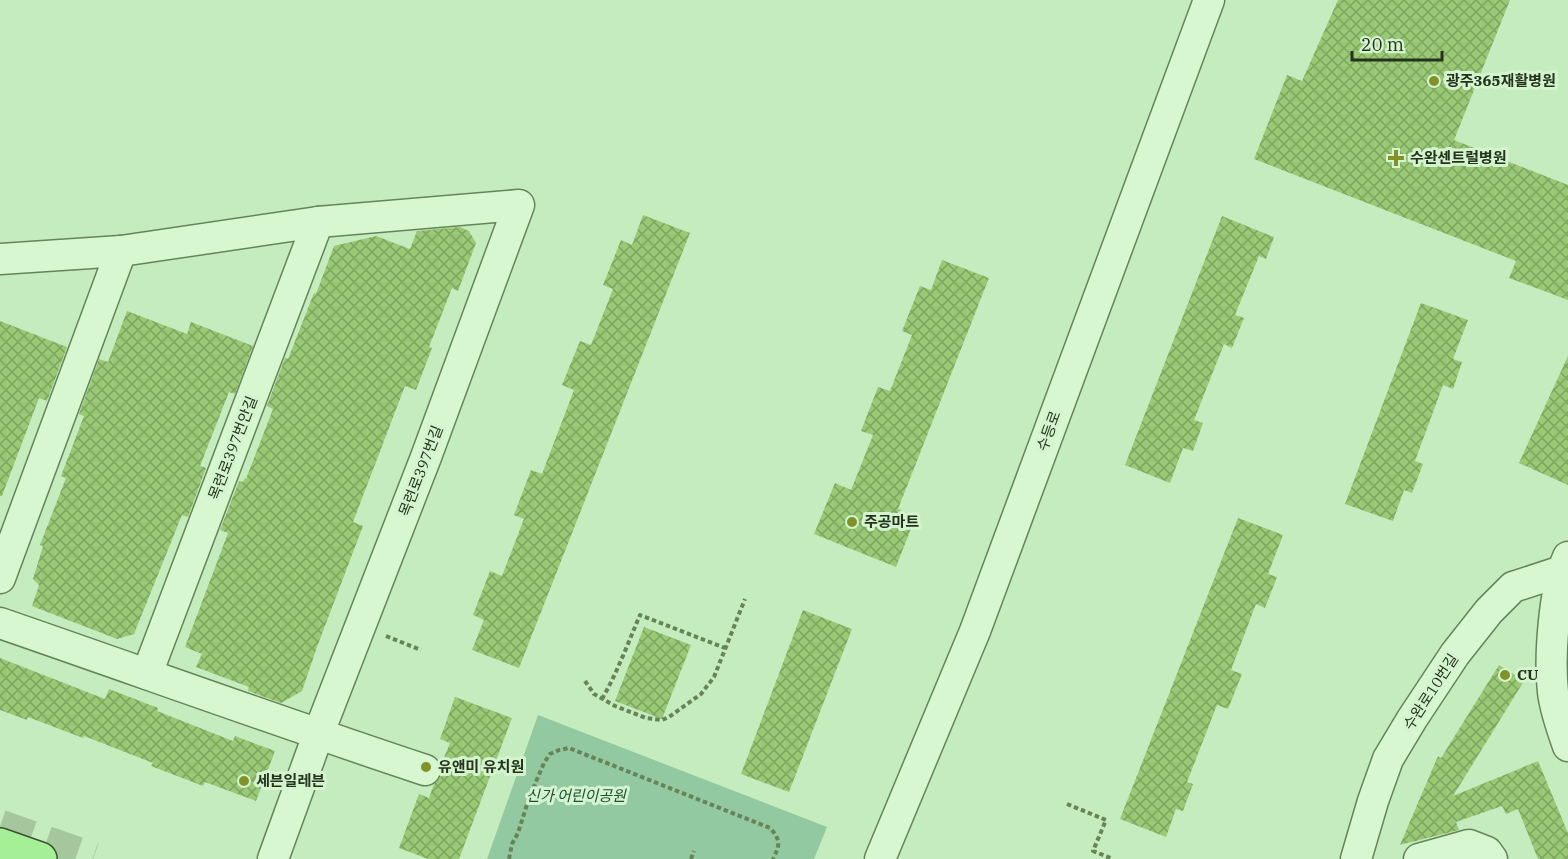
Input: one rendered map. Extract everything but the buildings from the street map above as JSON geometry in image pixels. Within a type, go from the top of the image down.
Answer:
[{"type":"main road","points":[[0,845],[40,859]]},
{"type":"street","name":"수등로","points":[[880,859],[975,631],[1209,0]]},
{"type":"street","name":"목련로397번길","points":[[273,859],[519,205],[318,222]]},
{"type":"street","points":[[0,259],[121,251],[318,222]]},
{"type":"street","name":"목련로397번안길","points":[[147,674],[318,222]]},
{"type":"street","points":[[0,578],[121,251]]},
{"type":"street","points":[[1565,564],[1556,610],[1552,672],[1553,693],[1568,747]]},
{"type":"street","name":"수완로10번길","points":[[1356,859],[1388,759],[1455,654],[1489,611],[1513,587],[1565,564]]},
{"type":"street","points":[[0,623],[318,735],[425,770]]},
{"type":"street","points":[[1419,859],[1469,845],[1487,852],[1492,859]]},
{"type":"path","points":[[585,681],[594,694],[615,706],[646,718],[662,720],[701,694],[714,677],[745,599]]},
{"type":"path","points":[[602,699],[615,676],[640,615],[725,648]]},
{"type":"path","points":[[509,859],[512,844],[544,763],[550,754],[569,748],[770,828],[779,841],[772,859]]},
{"type":"path","points":[[1067,804],[1106,820],[1093,851],[1113,859]]},
{"type":"path","points":[[691,859],[694,851]]},
{"type":"green space","name":"신가 어린이공원","points":[[538,715],[827,827],[814,859],[487,859]]},
{"type":"tunnel","points":[[0,826],[93,859]]},
{"type":"place","name":"광주365재활병원","points":[[1434,81]]},
{"type":"place","name":"수완센트럴병원","points":[[1396,158]]},
{"type":"place","name":"주공마트","points":[[852,522]]},
{"type":"place","name":"CU","points":[[1505,675]]},
{"type":"place","name":"유앤미 유치원","points":[[426,767]]},
{"type":"place","name":"세븐일레븐","points":[[244,781]]}]
